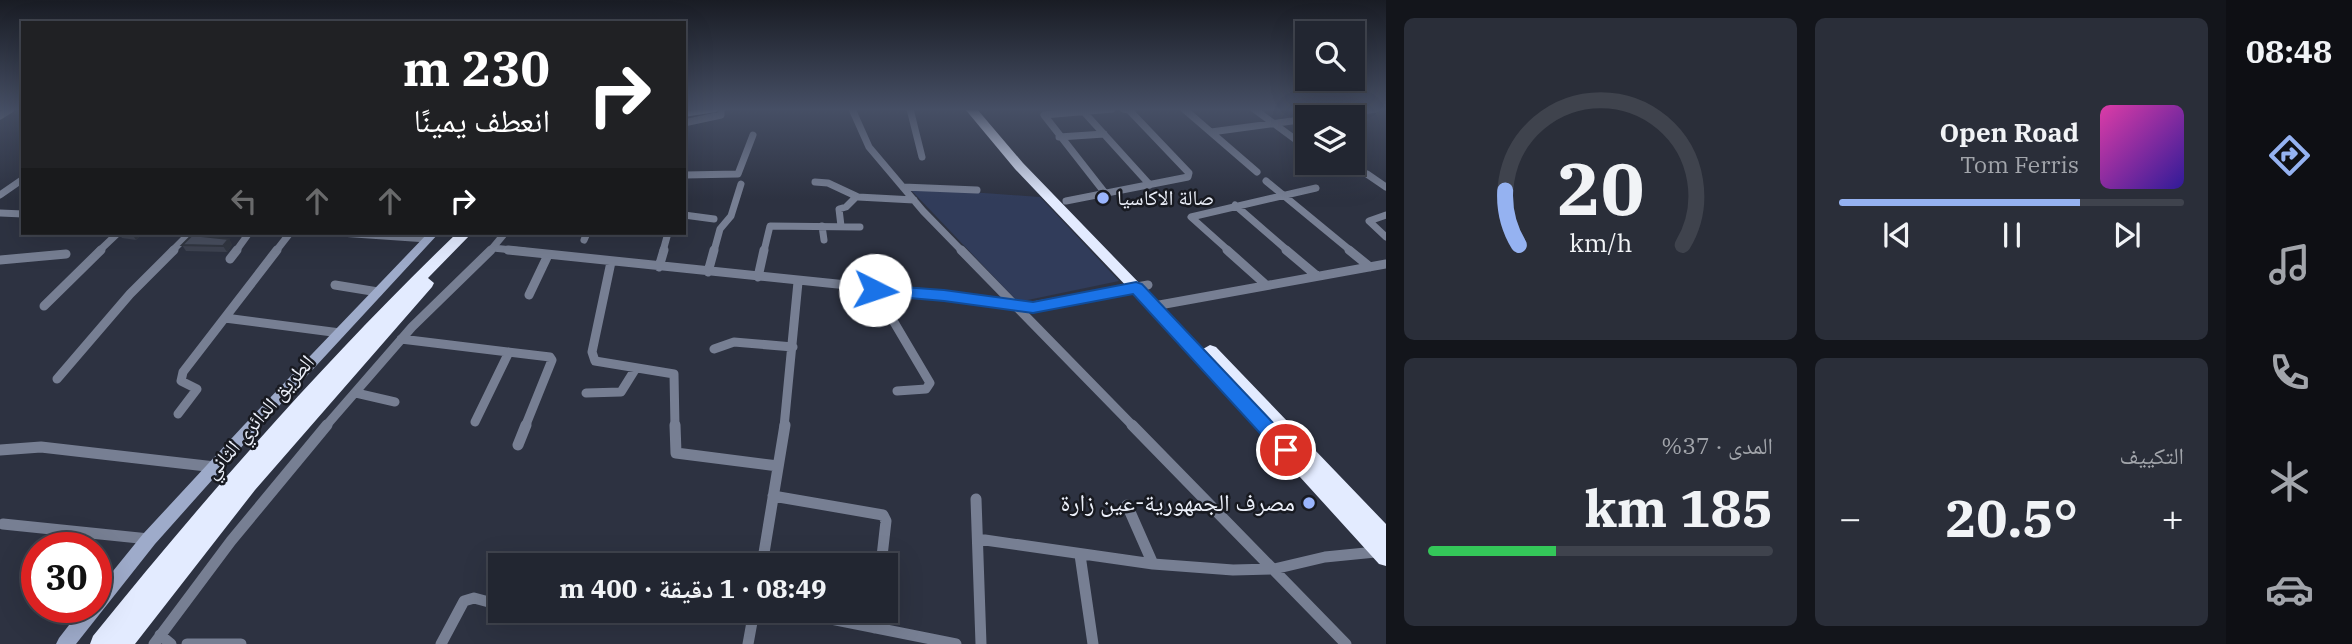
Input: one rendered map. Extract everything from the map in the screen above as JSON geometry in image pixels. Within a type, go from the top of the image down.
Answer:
[{"type":"highway","points":[[1000,139],[1142,286]]},
{"type":"highway","points":[[1005,139],[1022,161],[1066,201],[1385,550]]},
{"type":"highway","name":"الطريق الدائري الثاني","points":[[101,644],[212,506],[306,396],[379,318],[463,235]]},
{"type":"highway","name":"الطريق الدائري الثاني","points":[[121,644],[294,430],[395,318],[476,235]]},
{"type":"street","points":[[686,175],[738,174],[752,139]]},
{"type":"street","points":[[865,139],[869,147],[914,200],[1013,305],[1346,644]]},
{"type":"street","points":[[918,139],[922,157]]},
{"type":"street","points":[[1061,139],[1105,193]]},
{"type":"street","points":[[1109,139],[1150,185]]},
{"type":"street","points":[[1066,201],[1187,178],[1189,175],[1156,139]]},
{"type":"street","points":[[1219,139],[1256,172]]},
{"type":"street","points":[[1367,173],[1386,187]]},
{"type":"street","points":[[0,195],[21,179]]},
{"type":"street","points":[[1266,181],[1370,267]]},
{"type":"street","points":[[815,182],[828,183],[856,197],[914,200]]},
{"type":"street","points":[[708,272],[720,229],[731,216],[741,184]]},
{"type":"street","points":[[903,187],[977,190]]},
{"type":"street","points":[[1265,284],[1192,219],[1193,215],[1316,188]]},
{"type":"street","points":[[841,226],[839,209],[846,207],[856,197]]},
{"type":"street","points":[[1235,205],[1317,276]]},
{"type":"street","points":[[0,213],[21,214]]},
{"type":"street","points":[[686,215],[714,219]]},
{"type":"street","points":[[1386,215],[1369,221],[1386,237]]},
{"type":"street","points":[[758,277],[770,226],[860,227]]},
{"type":"street","points":[[822,226],[824,240]]},
{"type":"street","points":[[44,306],[116,235]]},
{"type":"street","points":[[57,379],[130,295],[188,235]]},
{"type":"street","points":[[230,259],[248,235]]},
{"type":"street","points":[[178,414],[197,389],[180,378],[288,235]]},
{"type":"street","points":[[407,235],[431,236]]},
{"type":"street","points":[[157,639],[247,522],[401,339],[494,248],[504,235]]},
{"type":"street","points":[[659,267],[667,235]]},
{"type":"street","points":[[112,585],[215,467],[431,236]]},
{"type":"street","points":[[494,248],[798,282],[944,295],[1033,307],[1142,286]]},
{"type":"street","points":[[0,260],[14,261],[32,256],[66,254]]},
{"type":"street","points":[[529,295],[548,255]]},
{"type":"street","points":[[611,262],[592,357],[597,362],[674,374],[676,453],[778,466]]},
{"type":"street","points":[[1159,305],[1386,264]]},
{"type":"street","points":[[764,553],[793,347],[798,282]]},
{"type":"street","points":[[335,285],[378,292]]},
{"type":"street","points":[[875,290],[930,383],[926,389],[897,391]]},
{"type":"street","points":[[225,318],[340,333]]},
{"type":"street","points":[[401,339],[547,355],[552,360],[519,445]]},
{"type":"street","points":[[714,349],[734,342],[793,347]]},
{"type":"street","points":[[475,422],[509,352]]},
{"type":"street","points":[[586,393],[621,392],[636,368]]},
{"type":"street","points":[[356,393],[395,402]]},
{"type":"street","points":[[0,450],[41,447],[215,467]]},
{"type":"street","points":[[773,496],[883,515],[886,522],[882,553]]},
{"type":"street","points":[[976,499],[981,644]]},
{"type":"street","points":[[1127,505],[1153,564]]},
{"type":"street","points":[[3,524],[149,540]]},
{"type":"street","points":[[978,539],[1153,564],[1233,570],[1275,569],[1325,557],[1385,550]]},
{"type":"street","points":[[1080,555],[1087,617],[1094,644]]},
{"type":"street","points":[[441,644],[464,601],[474,598],[488,602]]},
{"type":"street","points":[[65,644],[82,623]]},
{"type":"street","points":[[748,644],[752,623]]},
{"type":"street","points":[[850,623],[956,644]]},
{"type":"street","points":[[875,628],[876,623]]},
{"type":"street","points":[[157,639],[168,639],[171,644]]},
{"type":"street","points":[[187,644],[242,644]]},
{"type":"shaded area","points":[[915,188],[1040,197],[1119,281],[1018,302],[912,191]]},
{"type":"building","points":[[192,235],[229,239],[223,246],[182,245]]},
{"type":"place","name":"صالة الاكاسيا","points":[[1103,198]]},
{"type":"place","name":"مصرف الجمهورية-عين زارة","points":[[1309,503]]},
{"type":"route","points":[[875,290],[944,295],[1033,307],[1136,288],[1286,450]]}]
